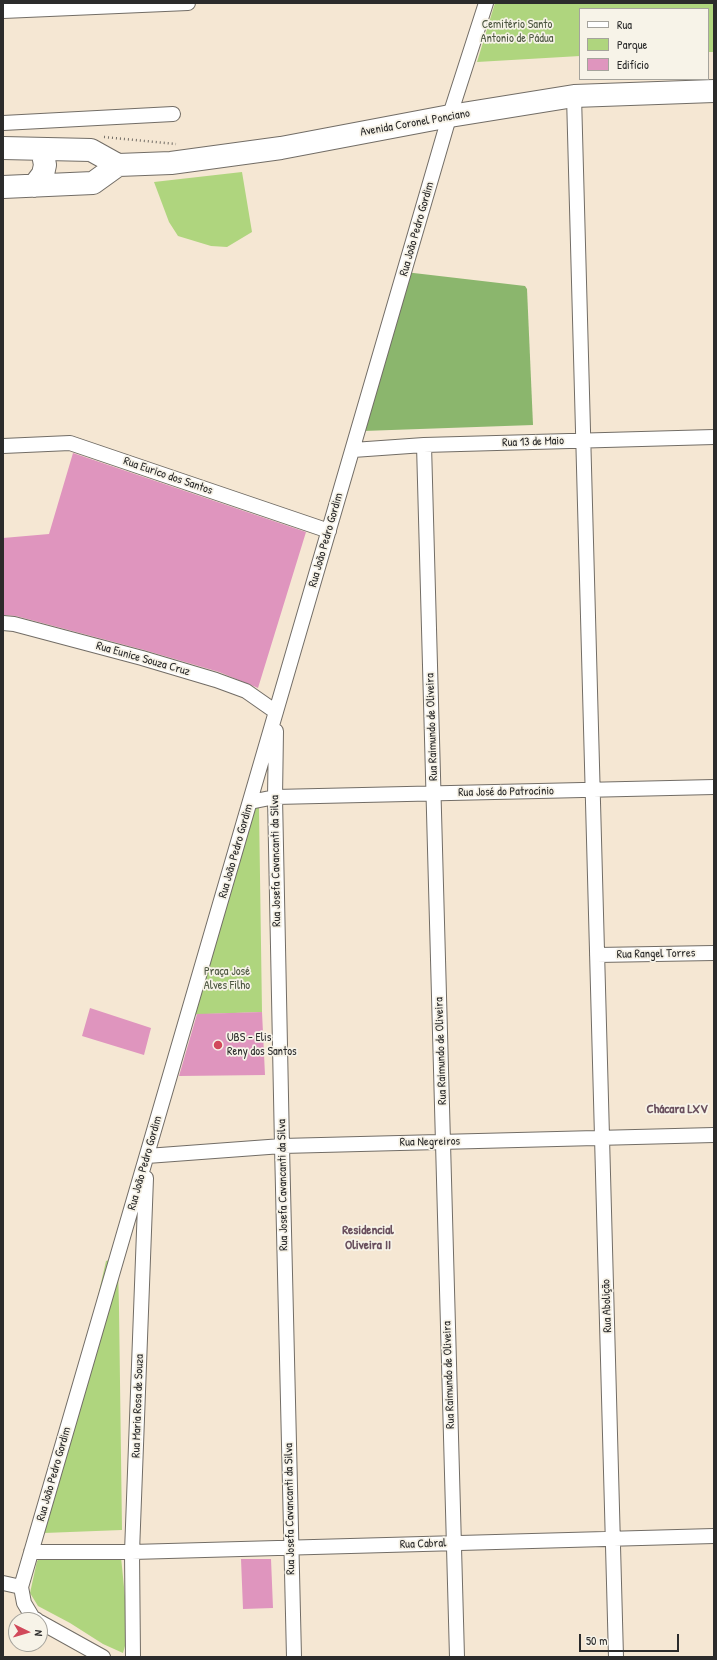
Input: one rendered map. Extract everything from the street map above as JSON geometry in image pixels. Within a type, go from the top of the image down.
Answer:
[{"type":"main road","name":"Avenida Coronel Ponciano","points":[[118,165],[171,163],[281,148],[450,116],[574,96],[714,91]]},
{"type":"main road","points":[[3,148],[91,150],[118,165],[93,182],[3,187]]},
{"type":"main road","points":[[34,186],[43,174],[44,165],[43,154],[38,149]]},
{"type":"street","points":[[3,11],[188,3]]},
{"type":"street","name":"Rua João Pedro Gordim","points":[[21,1586],[450,116],[486,3]]},
{"type":"street","name":"Rua Abolição","points":[[574,96],[616,1657]]},
{"type":"street","points":[[3,123],[172,114]]},
{"type":"street","name":"Rua 13 de Maio","points":[[353,450],[424,445],[714,437]]},
{"type":"street","name":"Rua Eurico dos Santos","points":[[3,446],[70,443],[329,531]]},
{"type":"street","name":"Rua Raimundo de Oliveira","points":[[424,445],[457,1657]]},
{"type":"street","name":"Rua Eunice Souza Cruz","points":[[3,622],[142,658],[216,680],[246,691],[276,712]]},
{"type":"street","name":"Rua Josefa Cavancanti da Silva","points":[[276,712],[275,797],[294,1657]]},
{"type":"street","name":"Rua José do Patrocínio","points":[[250,802],[275,797],[714,787]]},
{"type":"street","name":"Rua Rangel Torres","points":[[597,955],[714,953]]},
{"type":"street","name":"Rua Negreiros","points":[[147,1156],[282,1146],[714,1135]]},
{"type":"street","name":"Rua Maria Rosa de Souza","points":[[133,1657],[132,1552],[147,1156]]},
{"type":"street","name":"Rua Cabral","points":[[32,1552],[132,1552],[714,1536]]},
{"type":"street","points":[[3,1583],[21,1586],[24,1603],[29,1612]]},
{"type":"street","points":[[48,1626],[103,1657]]},
{"type":"green space","name":"Cemitério Santo Antonio de Pádua","points":[[495,3],[714,3],[714,52],[709,52],[709,8],[579,8],[579,56],[477,62]]},
{"type":"green space","points":[[242,172],[252,232],[227,247],[211,246],[178,236],[169,222],[154,182]]},
{"type":"green space","points":[[405,272],[525,286],[527,289],[533,425],[363,431]]},
{"type":"green space","name":"Praça José Alves Filho","points":[[241,807],[259,808],[262,1012],[180,1015]]},
{"type":"green space","points":[[115,1258],[118,1266],[122,1530],[44,1533],[106,1261]]},
{"type":"green space","points":[[46,1554],[121,1557],[125,1597],[125,1646],[123,1653],[103,1644],[70,1623],[38,1606],[30,1593],[37,1561]]},
{"type":"building","points":[[73,453],[306,532],[258,688],[219,672],[144,650],[16,616],[3,615],[3,538],[49,534]]},
{"type":"building","points":[[90,1008],[151,1028],[144,1055],[82,1036]]},
{"type":"building","name":"UBS - Elis Reny dos Santos","points":[[262,1012],[265,1075],[179,1076],[197,1014]]},
{"type":"building","points":[[241,1559],[271,1559],[273,1608],[243,1609]]},
{"type":"place","name":"UBS - Elis Reny dos Santos","points":[[218,1045]]},
{"type":"district","name":"Chácara LXV","points":[[677,1110]]},
{"type":"district","name":"Residencial Oliveira II","points":[[368,1238]]}]
